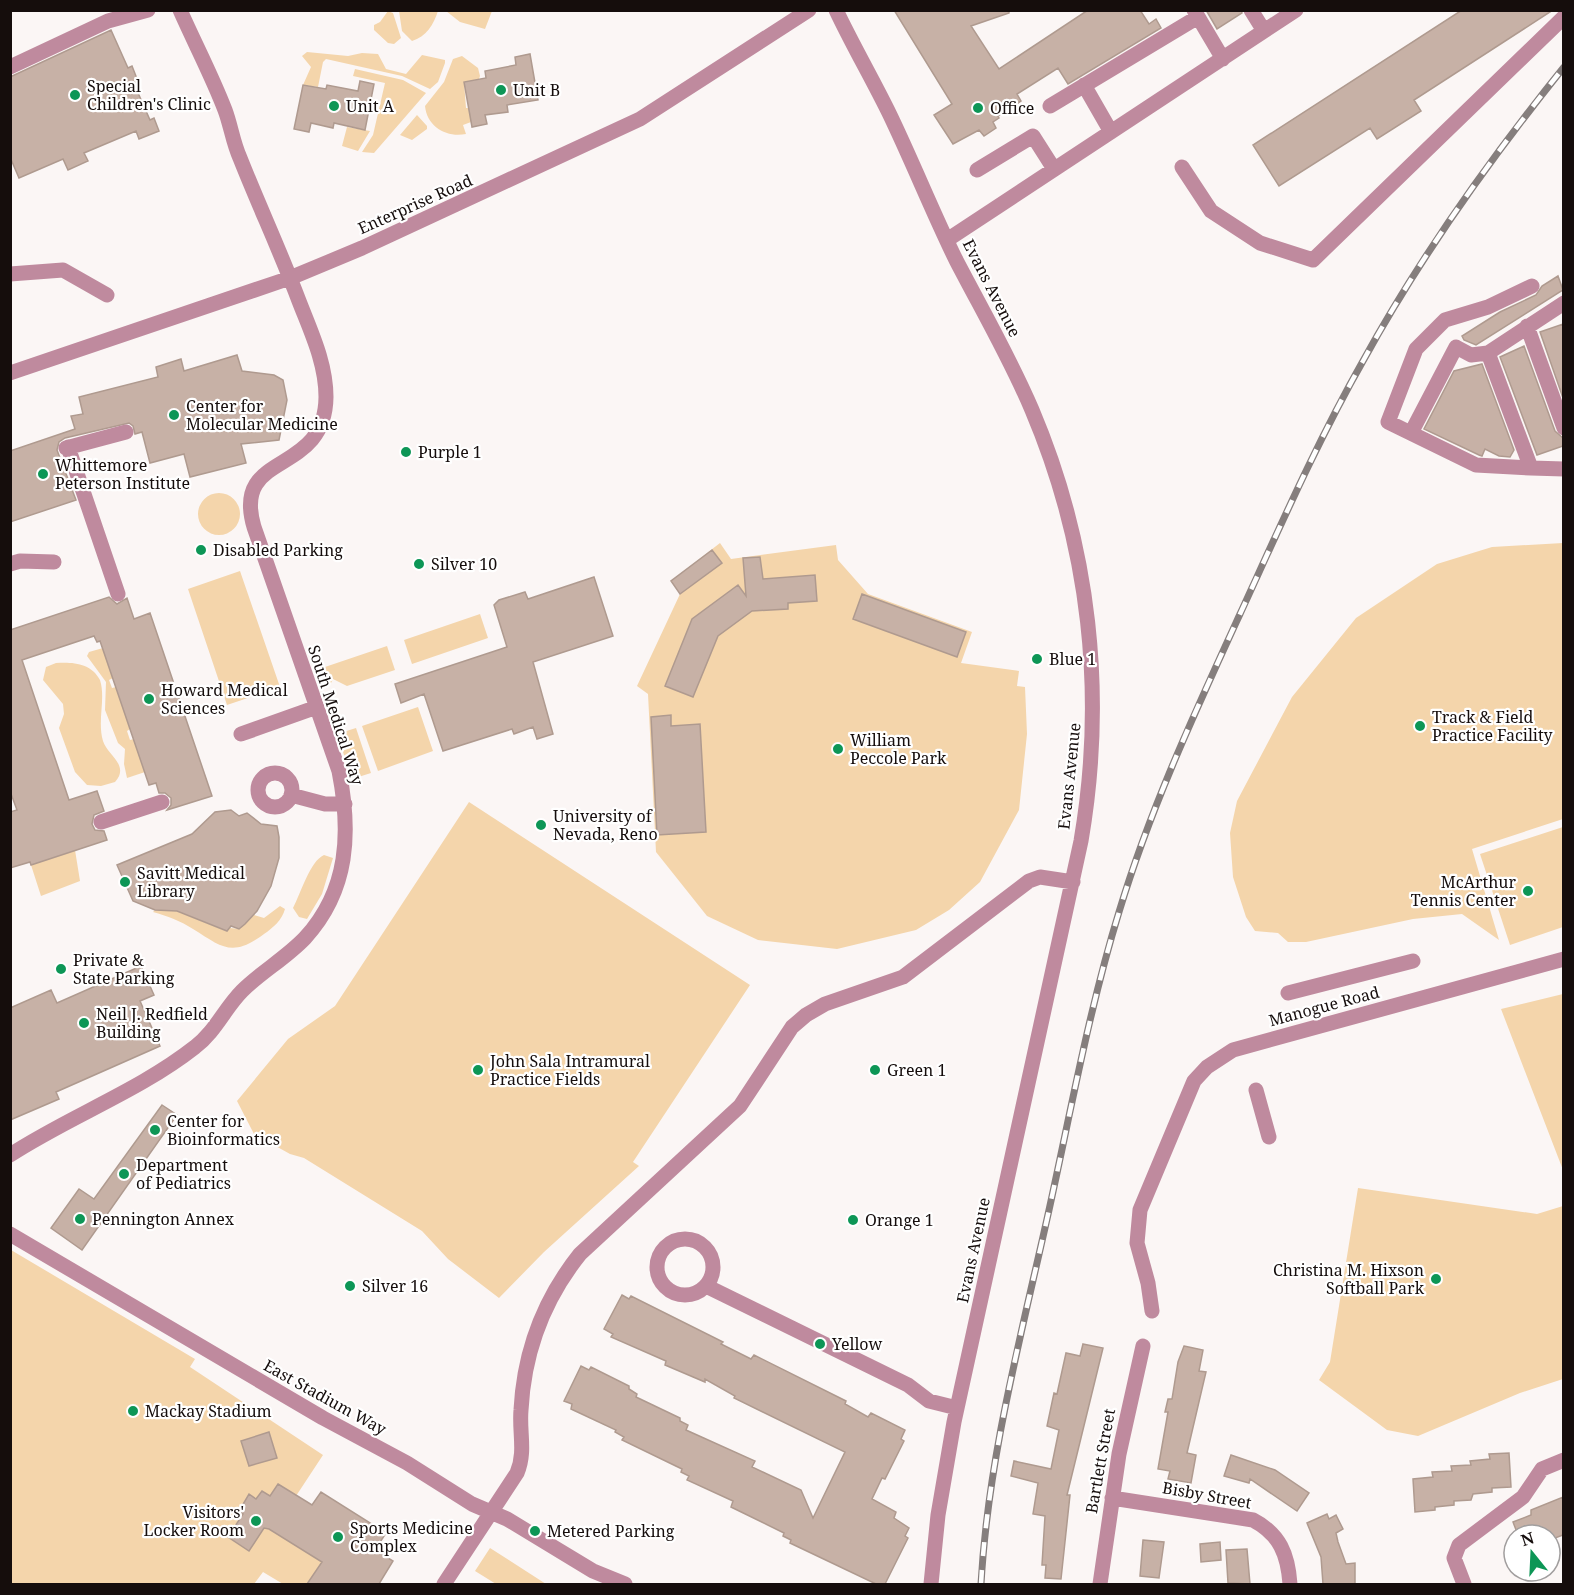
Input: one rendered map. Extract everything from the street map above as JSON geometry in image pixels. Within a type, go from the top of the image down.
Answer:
[{"type":"street","points":[[10,67],[108,21],[148,10]]},
{"type":"street","name":"South Medical Way","points":[[10,1155],[196,1046],[241,992],[305,938],[325,909],[342,869],[347,831],[339,771],[254,527],[248,502],[257,480],[308,446],[323,416],[326,399],[320,359],[290,278],[238,155],[225,109],[180,10]]},
{"type":"street","name":"Enterprise Road","points":[[10,373],[290,278],[610,135],[656,109],[808,10]]},
{"type":"street","name":"Evans Avenue","points":[[836,10],[889,112],[947,240],[1032,409],[1063,497],[1079,561],[1088,622],[1093,711],[1090,780],[1073,882],[957,1408],[941,1494],[931,1584]]},
{"type":"street","points":[[1251,10],[1264,31]]},
{"type":"street","points":[[947,240],[1296,10]]},
{"type":"street","points":[[1050,106],[1196,14],[1223,58]]},
{"type":"street","points":[[1182,167],[1211,211],[1260,243],[1313,260],[1563,17]]},
{"type":"street","points":[[1084,85],[1111,132]]},
{"type":"street","points":[[977,170],[1033,136],[1054,169]]},
{"type":"street","points":[[10,274],[63,270],[106,295]]},
{"type":"street","points":[[1532,286],[1488,307],[1445,320],[1416,349],[1388,422],[1476,465],[1563,469]]},
{"type":"street","points":[[1411,433],[1456,347],[1472,355],[1488,353],[1563,303]]},
{"type":"street","points":[[1527,326],[1563,428]]},
{"type":"street","points":[[1488,353],[1531,468]]},
{"type":"street","points":[[118,594],[67,447],[126,432]]},
{"type":"street","points":[[10,564],[34,561],[54,562]]},
{"type":"street","points":[[241,734],[317,707]]},
{"type":"street","points":[[291,795],[325,804],[345,804]]},
{"type":"street","points":[[101,822],[162,802]]},
{"type":"street","points":[[444,1584],[522,1461],[522,1394],[534,1335],[554,1292],[580,1254],[740,1106],[792,1027],[806,1015],[825,1004],[903,977],[1029,881],[1040,877],[1073,882]]},
{"type":"street","name":"Manogue Road","points":[[1152,1311],[1148,1283],[1137,1243],[1137,1223],[1156,1166],[1194,1081],[1221,1056],[1233,1050],[1563,959]]},
{"type":"street","points":[[1288,993],[1413,961]]},
{"type":"street","points":[[1256,1090],[1269,1137]]},
{"type":"street","name":"East Stadium Way","points":[[10,1234],[323,1418],[407,1463],[472,1504],[491,1511],[593,1571],[625,1584]]},
{"type":"street","points":[[706,1286],[908,1385],[929,1401],[957,1408]]},
{"type":"street","name":"Bartlett Street","points":[[1101,1584],[1112,1498],[1128,1406],[1143,1346]]},
{"type":"street","points":[[1464,1584],[1454,1558],[1459,1545],[1523,1497],[1542,1469],[1563,1460]]},
{"type":"street","name":"Bisby Street","points":[[1112,1498],[1253,1520],[1268,1528],[1279,1540],[1287,1558],[1290,1584]]},
{"type":"shaded area","points":[[399,10],[438,11],[429,29],[412,41],[402,31]]},
{"type":"shaded area","points":[[388,11],[393,13],[401,38],[394,44],[388,43],[374,30],[374,25],[380,22]]},
{"type":"shaded area","points":[[446,11],[492,11],[485,29],[460,22]]},
{"type":"shaded area","points":[[307,52],[348,56],[362,53],[378,54],[386,69],[406,74],[422,55],[445,60],[445,63],[438,82],[430,89],[402,76],[326,59],[323,62],[318,87],[303,85],[311,67],[302,56]]},
{"type":"shaded area","points":[[462,56],[478,68],[480,76],[479,79],[464,82],[466,108],[469,108],[471,122],[463,125],[466,134],[459,135],[445,132],[434,125],[425,106],[444,82],[453,59]]},
{"type":"shaded area","points":[[355,69],[403,80],[426,93],[374,153],[362,152],[373,135],[385,83],[353,76]]},
{"type":"shaded area","points":[[417,115],[427,129],[412,140],[400,135]]},
{"type":"shaded area","points":[[347,127],[370,131],[358,151],[342,146]]},
{"type":"shaded area","points":[[219,493],[234,499],[240,514],[234,529],[219,535],[204,529],[198,514],[204,499]]},
{"type":"shaded area","name":"William Peccole Park","points":[[720,543],[731,559],[836,545],[838,560],[868,594],[972,632],[961,663],[1019,671],[1017,686],[1025,687],[1027,734],[1019,810],[980,882],[949,910],[916,930],[837,949],[758,940],[707,916],[656,852],[648,694],[637,686],[680,594],[671,581]]},
{"type":"shaded area","name":"Track & Field Practice Facility","points":[[1563,543],[1563,819],[1472,849],[1499,940],[1462,914],[1413,919],[1306,942],[1288,942],[1278,933],[1255,931],[1246,917],[1233,877],[1230,833],[1237,801],[1292,697],[1356,618],[1437,564],[1492,547]]},
{"type":"shaded area","points":[[240,571],[280,687],[227,705],[188,589]]},
{"type":"shaded area","points":[[480,614],[488,638],[412,664],[404,640]]},
{"type":"shaded area","points":[[387,646],[395,670],[347,686],[333,679],[331,683],[327,680],[322,668]]},
{"type":"shaded area","points":[[103,648],[113,678],[109,680],[112,688],[116,687],[130,729],[127,731],[130,740],[134,739],[145,772],[127,778],[124,764],[125,749],[118,743],[105,710],[106,682],[87,656],[89,652]]},
{"type":"shaded area","points":[[56,663],[75,663],[87,667],[100,680],[102,687],[101,733],[103,741],[119,766],[119,776],[115,782],[101,786],[87,785],[75,772],[59,728],[64,714],[63,704],[43,680],[46,667]]},
{"type":"shaded area","points":[[418,707],[433,751],[378,771],[362,726]]},
{"type":"shaded area","points":[[356,728],[371,773],[352,779],[337,734]]},
{"type":"shaded area","name":"John Sala Intramural Practice Fields","points":[[469,802],[750,985],[633,1162],[639,1166],[544,1252],[499,1298],[448,1259],[422,1231],[304,1158],[290,1154],[254,1134],[237,1101],[288,1039],[335,1006]]},
{"type":"shaded area","name":"McArthur Tennis Center","points":[[1563,827],[1563,927],[1510,945],[1480,854]]},
{"type":"shaded area","points":[[75,850],[80,881],[41,896],[31,865]]},
{"type":"shaded area","points":[[324,855],[333,858],[322,894],[307,919],[299,917],[293,908],[310,870]]},
{"type":"shaded area","points":[[280,906],[285,909],[282,917],[274,926],[253,941],[235,948],[220,945],[184,924],[153,912],[155,910],[177,911],[226,931],[230,928],[239,929],[254,915],[264,918]]},
{"type":"shaded area","points":[[1564,994],[1563,1170],[1501,1009]]},
{"type":"shaded area","name":"Christina M. Hixson Softball Park","points":[[1358,1188],[1537,1214],[1563,1206],[1563,1379],[1520,1393],[1418,1436],[1387,1430],[1319,1380],[1330,1362]]},
{"type":"shaded area","name":"Mackay Stadium","points":[[11,1250],[195,1359],[190,1367],[323,1455],[273,1531],[322,1562],[307,1584],[283,1584],[263,1572],[254,1584],[11,1584]]},
{"type":"shaded area","points":[[490,1548],[546,1584],[496,1584],[475,1571]]},
{"type":"building","points":[[894,10],[1009,10],[1009,13],[971,26],[999,69],[1088,10],[1140,10],[1149,24],[1156,19],[1161,28],[1068,84],[1058,68],[1017,94],[1021,101],[998,116],[999,118],[993,122],[996,128],[984,136],[979,130],[953,144],[934,115],[952,104]]},
{"type":"building","points":[[1206,10],[1241,10],[1242,13],[1217,29]]},
{"type":"building","points":[[1462,10],[1553,10],[1414,100],[1421,111],[1377,139],[1370,128],[1279,186],[1253,145]]},
{"type":"building","name":"Special Children's Clinic","points":[[111,30],[128,68],[132,66],[139,84],[135,86],[150,120],[154,118],[159,131],[139,139],[136,131],[84,153],[88,161],[68,170],[63,159],[19,178],[10,157],[10,77]]},
{"type":"building","name":"Unit B","points":[[530,54],[538,100],[507,105],[508,112],[485,115],[487,124],[472,127],[464,82],[486,78],[485,71],[516,65],[515,57]]},
{"type":"building","name":"Unit A","points":[[360,81],[374,84],[365,130],[334,123],[333,128],[311,123],[309,132],[294,129],[303,85],[326,89],[327,85],[358,91]]},
{"type":"building","points":[[1558,276],[1563,290],[1476,345],[1464,340],[1462,336],[1500,312],[1536,295],[1542,286]]},
{"type":"building","points":[[1563,324],[1563,398],[1540,332]]},
{"type":"building","points":[[1524,346],[1555,431],[1563,438],[1563,446],[1537,455],[1500,357]]},
{"type":"building","name":"Center for Molecular Medicine","points":[[237,355],[242,371],[274,375],[283,380],[287,400],[279,440],[241,444],[246,463],[190,477],[184,454],[150,463],[142,432],[135,434],[133,426],[129,423],[65,438],[59,442],[57,450],[76,500],[10,522],[10,451],[75,429],[71,416],[83,414],[79,397],[158,377],[156,367],[181,359],[184,371]]},
{"type":"building","points":[[1482,364],[1514,450],[1510,457],[1499,456],[1485,449],[1482,456],[1424,429],[1454,371]]},
{"type":"building","points":[[712,550],[722,563],[680,594],[671,581]]},
{"type":"building","points":[[760,557],[763,579],[815,575],[817,601],[788,603],[788,609],[752,611],[718,636],[693,697],[665,686],[692,619],[738,585],[746,596],[743,558]]},
{"type":"building","points":[[594,577],[613,636],[533,662],[553,734],[537,739],[533,727],[514,734],[512,729],[443,751],[424,694],[401,703],[395,684],[507,647],[494,605],[499,600],[525,592],[528,599]]},
{"type":"building","points":[[862,594],[966,632],[957,657],[853,619]]},
{"type":"building","points":[[109,597],[117,604],[127,598],[134,619],[150,613],[212,796],[167,810],[171,805],[171,798],[165,793],[159,793],[156,783],[149,785],[100,641],[97,642],[94,636],[22,660],[69,800],[97,791],[104,811],[94,815],[92,824],[95,830],[104,831],[107,840],[31,865],[30,862],[10,868],[10,812],[17,810],[10,791],[10,630]]},
{"type":"building","points":[[671,715],[671,726],[700,724],[706,832],[657,835],[651,717]]},
{"type":"building","points":[[231,810],[239,816],[247,813],[261,824],[277,826],[279,837],[279,858],[271,886],[257,911],[245,924],[239,929],[231,926],[227,931],[177,911],[155,910],[133,901],[117,865],[192,834],[215,812]]},
{"type":"building","name":"Neil J. Redfield Building","points":[[141,966],[154,995],[140,1001],[160,1046],[56,1092],[59,1099],[10,1120],[10,1008],[51,990],[57,1003]]},
{"type":"building","points":[[162,1105],[177,1115],[82,1250],[51,1228],[79,1189],[94,1199]]},
{"type":"building","points":[[622,1295],[629,1299],[631,1296],[723,1342],[721,1344],[751,1359],[754,1355],[846,1401],[845,1404],[868,1417],[871,1413],[905,1430],[901,1439],[904,1441],[872,1499],[896,1512],[894,1518],[909,1528],[905,1536],[908,1538],[885,1584],[876,1584],[790,1543],[791,1540],[783,1536],[784,1533],[731,1507],[733,1501],[687,1480],[689,1476],[681,1472],[682,1469],[622,1440],[624,1437],[615,1432],[616,1430],[571,1409],[572,1404],[564,1401],[581,1366],[589,1370],[591,1367],[629,1386],[629,1389],[637,1394],[636,1397],[680,1418],[680,1421],[688,1425],[686,1430],[755,1461],[752,1467],[801,1490],[813,1518],[845,1452],[734,1398],[735,1396],[705,1379],[705,1382],[665,1365],[666,1361],[611,1337],[613,1334],[604,1329]]},
{"type":"building","points":[[1083,1344],[1103,1348],[1067,1495],[1070,1495],[1061,1579],[1045,1578],[1046,1565],[1042,1565],[1045,1516],[1033,1514],[1038,1483],[1011,1476],[1014,1461],[1051,1469],[1059,1430],[1047,1426],[1054,1393],[1057,1394],[1066,1353],[1080,1356]]},
{"type":"building","points":[[1184,1346],[1203,1350],[1199,1371],[1206,1372],[1187,1453],[1196,1455],[1191,1483],[1168,1479],[1170,1471],[1158,1469],[1168,1412],[1165,1412],[1168,1399],[1172,1399],[1178,1362]]},
{"type":"building","points":[[269,1432],[277,1458],[249,1466],[241,1441]]},
{"type":"building","points":[[1509,1453],[1511,1487],[1492,1488],[1492,1492],[1473,1494],[1471,1500],[1454,1501],[1454,1505],[1415,1512],[1413,1479],[1433,1477],[1432,1472],[1452,1471],[1451,1466],[1471,1465],[1470,1461],[1490,1459],[1489,1454]]},
{"type":"building","points":[[1231,1455],[1275,1470],[1309,1493],[1297,1511],[1250,1479],[1249,1483],[1224,1476]]},
{"type":"building","name":"Sports Medicine Complex","points":[[278,1484],[312,1505],[321,1492],[386,1533],[375,1550],[393,1561],[379,1584],[307,1584],[322,1562],[269,1529],[264,1528],[249,1551],[228,1537],[243,1514],[239,1511],[249,1494],[256,1499],[262,1491],[270,1496]]},
{"type":"building","points":[[1563,1497],[1563,1535],[1562,1523],[1513,1523],[1531,1515],[1531,1510]]},
{"type":"building","points":[[1327,1514],[1329,1519],[1336,1515],[1343,1529],[1336,1533],[1346,1564],[1355,1563],[1355,1584],[1323,1584],[1321,1557],[1307,1523]]},
{"type":"building","points":[[1143,1540],[1164,1542],[1159,1578],[1140,1576]]},
{"type":"building","points":[[1220,1542],[1221,1560],[1201,1562],[1200,1544]]},
{"type":"building","points":[[1247,1549],[1250,1584],[1228,1583],[1226,1550]]},
{"type":"railway","points":[[981,1584],[990,1492],[1006,1400],[1089,1026],[1119,912],[1159,798],[1206,687],[1284,518],[1314,454],[1363,361],[1408,284],[1457,210],[1509,137],[1564,67]]},
{"type":"place","name":"Unit B","points":[[501,90]]},
{"type":"place","name":"Special Children's Clinic","points":[[75,95]]},
{"type":"place","name":"Unit A","points":[[334,106]]},
{"type":"place","name":"Office","points":[[978,108]]},
{"type":"place","name":"Center for Molecular Medicine","points":[[174,415]]},
{"type":"place","name":"Purple 1","points":[[406,452]]},
{"type":"place","name":"Whittemore Peterson Institute","points":[[43,474]]},
{"type":"place","name":"Disabled Parking","points":[[201,550]]},
{"type":"place","name":"Silver 10","points":[[419,564]]},
{"type":"place","name":"Blue 1","points":[[1037,659]]},
{"type":"place","name":"Howard Medical Sciences","points":[[149,699]]},
{"type":"place","name":"Track & Field Practice Facility","points":[[1420,726]]},
{"type":"place","name":"William Peccole Park","points":[[838,749]]},
{"type":"place","name":"University of Nevada, Reno","points":[[541,825]]},
{"type":"place","name":"Savitt Medical Library","points":[[125,882]]},
{"type":"place","name":"McArthur Tennis Center","points":[[1528,891]]},
{"type":"place","name":"Private & State Parking","points":[[61,969]]},
{"type":"place","name":"Neil J. Redfield Building","points":[[84,1023]]},
{"type":"place","name":"John Sala Intramural Practice Fields","points":[[478,1070]]},
{"type":"place","name":"Green 1","points":[[875,1070]]},
{"type":"place","name":"Center for Bioinformatics","points":[[155,1130]]},
{"type":"place","name":"Department of Pediatrics","points":[[124,1174]]},
{"type":"place","name":"Pennington Annex","points":[[80,1219]]},
{"type":"place","name":"Orange 1","points":[[853,1220]]},
{"type":"place","name":"Christina M. Hixson Softball Park","points":[[1436,1279]]},
{"type":"place","name":"Silver 16","points":[[350,1286]]},
{"type":"place","name":"Yellow","points":[[820,1344]]},
{"type":"place","name":"Mackay Stadium","points":[[133,1411]]},
{"type":"place","name":"Visitors' Locker Room","points":[[256,1521]]},
{"type":"place","name":"Metered Parking","points":[[535,1531]]},
{"type":"place","name":"Sports Medicine Complex","points":[[338,1537]]}]
